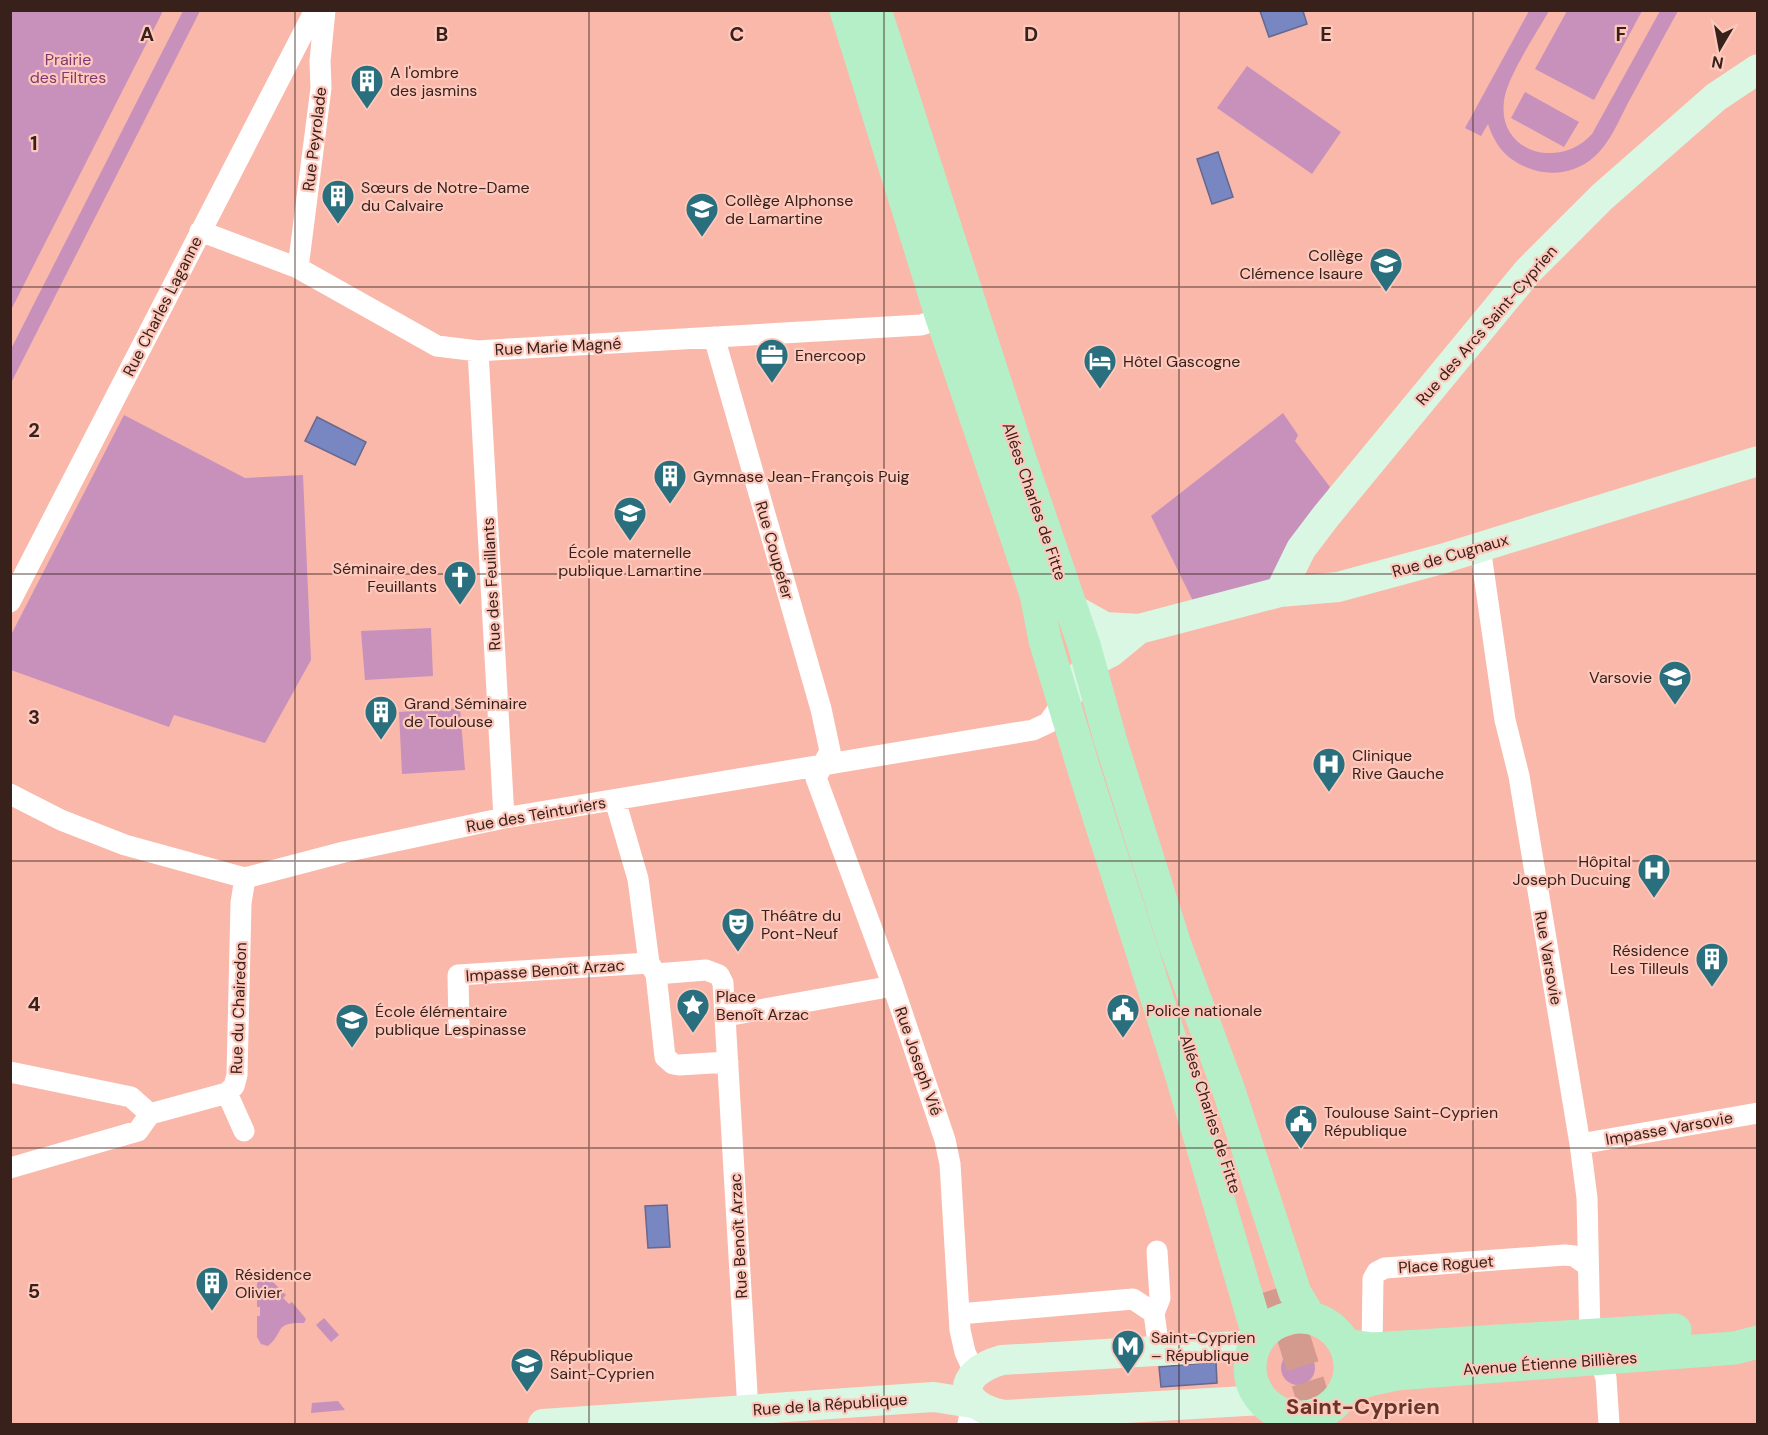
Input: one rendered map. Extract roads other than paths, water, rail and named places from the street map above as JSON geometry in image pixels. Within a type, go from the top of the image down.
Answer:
[{"type":"main road","name":"Allées Charles de Fitte","points":[[846,10],[942,318],[1033,584],[1045,640],[1180,1070],[1257,1341]]},
{"type":"main road","name":"Allées Charles de Fitte","points":[[875,10],[1018,453],[1090,663],[1120,770],[1191,992],[1218,1060],[1295,1293],[1310,1318]]},
{"type":"main road","name":"Allées Charles de Fitte","points":[[1097,810],[1114,817],[1274,1289],[1196,1031],[1191,992]]},
{"type":"main road","points":[[1310,1318],[1330,1328],[1349,1380],[1332,1406],[1314,1415],[1292,1416],[1277,1412],[1251,1377],[1251,1360],[1257,1341],[1282,1321],[1310,1318]]},
{"type":"main road","name":"Avenue Étienne Billières","points":[[1349,1380],[1368,1380],[1396,1374],[1732,1326],[1758,1328]]},
{"type":"main road","name":"Avenue Étienne Billières","points":[[1349,1380],[1595,1347],[1735,1348],[1758,1342]]},
{"type":"street","name":"Rue Charles Laganne","points":[[10,602],[315,10]]},
{"type":"street","name":"Rue Peyrolade","points":[[298,268],[321,88],[320,61],[325,10]]},
{"type":"street","name":"Rue des Arcs Saint-Cyprien","points":[[1280,592],[1301,549],[1326,516],[1528,271],[1602,197],[1716,98],[1758,69]]},
{"type":"street","name":"Rue Marie Magné","points":[[200,231],[298,268],[437,346],[478,351],[921,325],[942,318]]},
{"type":"street","name":"Rue Coupefer","points":[[714,337],[821,709],[830,751],[825,763]]},
{"type":"street","name":"Rue des Feuillants","points":[[478,351],[504,818]]},
{"type":"street","name":"Rue de Cugnaux","points":[[1071,608],[1105,627],[1139,629],[1280,592],[1338,587],[1480,547],[1758,461]]},
{"type":"street","name":"Rue Varsovie","points":[[1480,547],[1505,720],[1519,776],[1580,1144],[1587,1198],[1587,1265],[1595,1347],[1606,1378],[1609,1425]]},
{"type":"street","name":"Rue de Cugnaux","points":[[1090,663],[1112,652],[1139,629]]},
{"type":"street","points":[[1068,714],[1090,663]]},
{"type":"street","name":"Rue des Teinturiers","points":[[10,794],[61,819],[124,845],[245,878],[344,852],[504,818],[1033,730],[1068,714]]},
{"type":"street","name":"Rue Joseph Vié","points":[[825,763],[816,778],[893,986],[945,1140],[950,1164],[959,1314],[964,1352],[974,1372]]},
{"type":"street","points":[[615,800],[638,879],[665,1057],[668,1061],[679,1065],[728,1062],[723,983],[713,972],[653,969]]},
{"type":"street","name":"Rue du Chairedon","points":[[244,1131],[227,1093],[234,1086],[237,1075],[241,903],[245,878]]},
{"type":"street","name":"Impasse Benoît Arzac","points":[[459,1028],[458,975],[653,969]]},
{"type":"street","points":[[726,1016],[893,986]]},
{"type":"street","name":"Rue Benoît Arzac","points":[[728,1062],[748,1410]]},
{"type":"street","points":[[10,1072],[131,1097],[150,1114]]},
{"type":"street","points":[[10,1167],[138,1131],[150,1114],[227,1093]]},
{"type":"street","name":"Impasse Varsovie","points":[[1580,1144],[1758,1113]]},
{"type":"street","points":[[1157,1251],[1161,1298],[1154,1313],[1158,1350]]},
{"type":"street","name":"Place Roguet","points":[[1349,1380],[1373,1279],[1377,1272],[1384,1269],[1565,1255],[1574,1256],[1587,1265]]},
{"type":"street","points":[[959,1314],[1133,1299],[1154,1313]]},
{"type":"street","points":[[970,1414],[970,1389],[974,1372],[1002,1360],[1257,1341]]},
{"type":"street","name":"Rue de la République","points":[[543,1425],[934,1397],[970,1414],[984,1411],[1005,1414],[1164,1415],[1277,1412]]},
{"type":"water","points":[[1260,11],[1303,11],[1307,24],[1269,37]]},
{"type":"water","points":[[1218,152],[1233,197],[1212,204],[1197,159]]},
{"type":"water","points":[[317,417],[366,442],[355,465],[305,441]]},
{"type":"water","points":[[667,1205],[670,1247],[648,1248],[645,1206]]},
{"type":"water","points":[[1216,1362],[1217,1383],[1161,1387],[1159,1367]]},
{"type":"tunnel","points":[[1278,1288],[1321,1424]]},
{"type":"place","name":"A l'ombre des jasmins","points":[[367,110]]},
{"type":"place","name":"Sœurs de Notre-Dame du Calvaire","points":[[338,225]]},
{"type":"place","name":"Collège Alphonse de Lamartine","points":[[702,238]]},
{"type":"place","name":"Collège Clémence Isaure","points":[[1386,293]]},
{"type":"place","name":"Enercoop","points":[[772,384]]},
{"type":"place","name":"Hôtel Gascogne","points":[[1100,390]]},
{"type":"place","name":"Gymnase Jean-François Puig","points":[[670,505]]},
{"type":"place","name":"École maternelle publique Lamartine","points":[[630,542]]},
{"type":"place","name":"Séminaire des Feuillants","points":[[460,606]]},
{"type":"place","name":"Varsovie","points":[[1675,706]]},
{"type":"place","name":"Grand Séminaire de Toulouse","points":[[381,741]]},
{"type":"place","name":"Clinique Rive Gauche","points":[[1329,793]]},
{"type":"place","name":"Hôpital Joseph Ducuing","points":[[1654,899]]},
{"type":"place","name":"Théâtre du Pont-Neuf","points":[[738,953]]},
{"type":"place","name":"Résidence Les Tilleuls","points":[[1712,988]]},
{"type":"place","name":"Place Benoît Arzac","points":[[693,1034]]},
{"type":"place","name":"Police nationale","points":[[1123,1039]]},
{"type":"place","name":"École élémentaire publique Lespinasse","points":[[352,1049]]},
{"type":"place","name":"Toulouse Saint-Cyprien République","points":[[1301,1150]]},
{"type":"place","name":"Résidence Olivier","points":[[212,1312]]},
{"type":"place","name":"Saint-Cyprien – République","points":[[1128,1375]]},
{"type":"place","name":"République Saint-Cyprien","points":[[527,1393]]},
{"type":"district","name":"Saint-Cyprien","points":[[1363,1406]]},
{"type":"park label","name":"Prairie des Filtres","points":[[68,68]]}]
